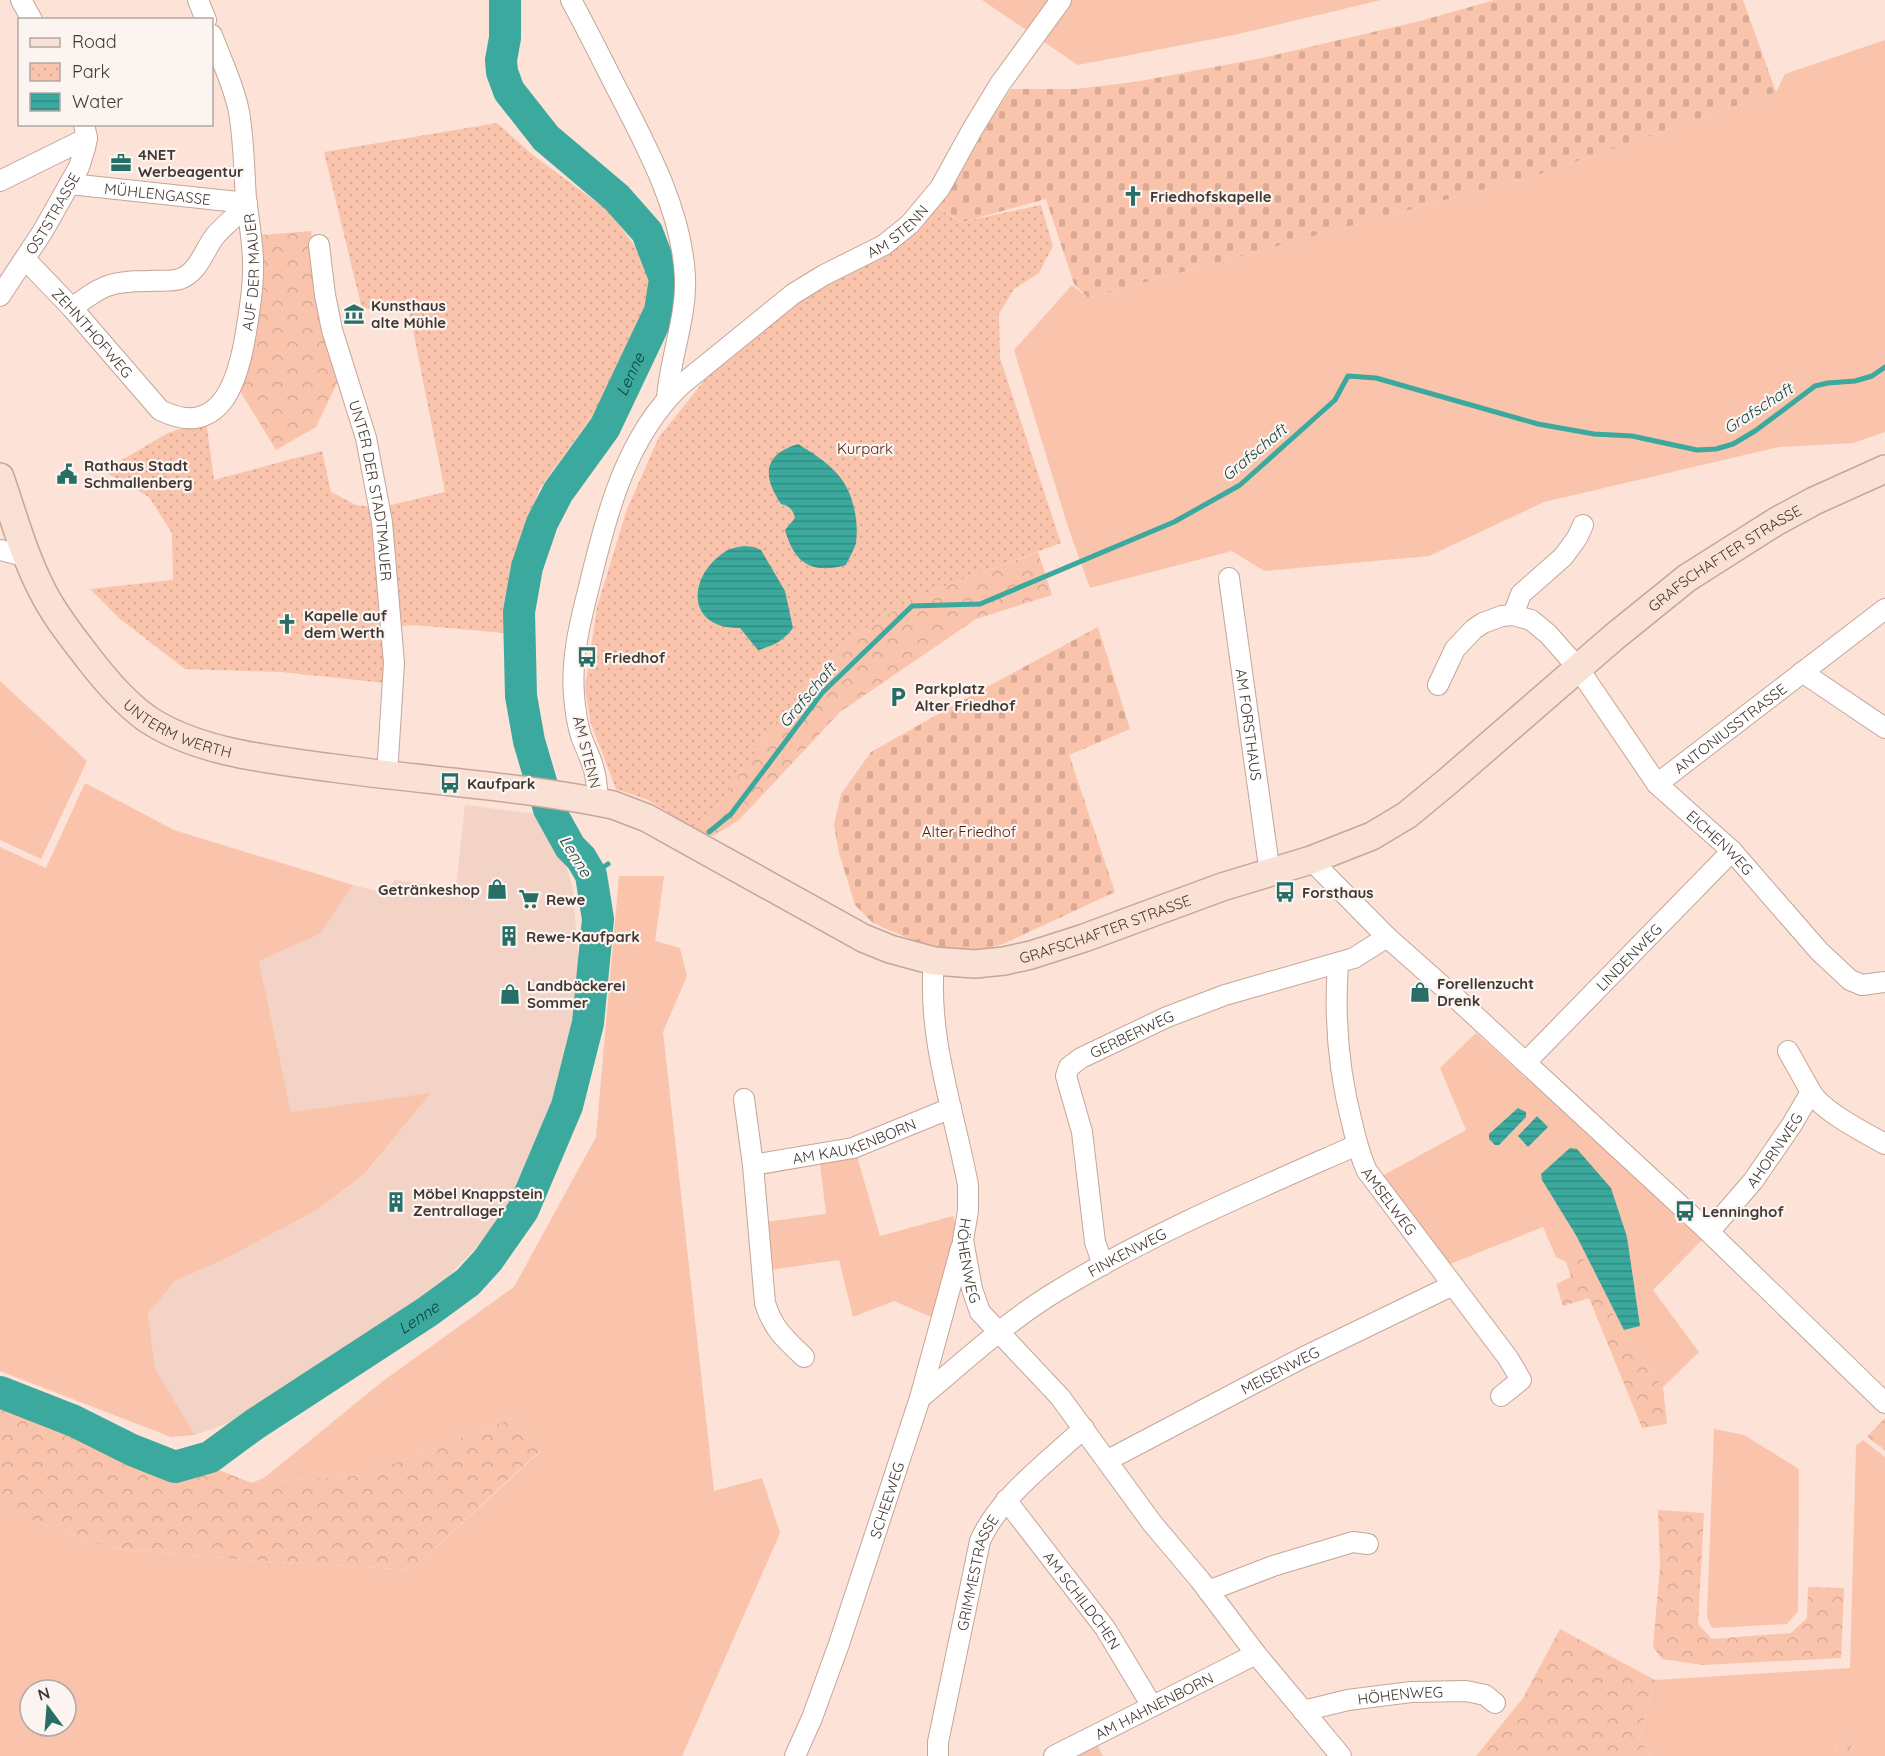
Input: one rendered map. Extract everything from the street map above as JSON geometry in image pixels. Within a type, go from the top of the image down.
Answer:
[{"type":"street","points":[[21,0],[31,18]]},
{"type":"street","points":[[198,0],[205,18]]},
{"type":"street","points":[[571,0],[660,179],[677,229],[685,279],[682,312],[669,377],[668,398]]},
{"type":"street","name":"AM STENN","points":[[591,801],[594,771],[580,734],[575,709],[573,682],[576,643],[599,545],[622,475],[648,424],[668,398],[793,294],[824,275],[884,245],[910,224],[940,188],[1000,84],[1061,0]]},
{"type":"street","name":"AUF DER MAUER","points":[[160,410],[183,418],[202,416],[214,411],[231,388],[243,353],[252,289],[253,261],[239,113],[231,82],[213,37]]},
{"type":"street","points":[[0,181],[86,131]]},
{"type":"street","name":"OSTSTRASSE","points":[[0,296],[70,184],[82,158],[86,131]]},
{"type":"street","name":"MÜHLENGASSE","points":[[70,184],[247,203]]},
{"type":"street","points":[[72,308],[97,290],[113,283],[174,280],[186,276],[196,266],[215,236],[247,203]]},
{"type":"street","name":"UNTER DER STADTMAUER","points":[[319,245],[332,330],[366,438],[382,522],[394,663],[387,775]]},
{"type":"street","name":"ZEHNTHOFWEG","points":[[25,259],[72,308],[160,410]]},
{"type":"street","name":"GRAFSCHAFTER STRASSE","points":[[489,787],[591,801],[630,810],[683,837],[863,938],[890,948],[934,960],[975,964],[1031,955],[1222,887],[1311,860],[1372,836],[1407,815],[1662,597],[1710,563],[1814,501],[1885,469]]},
{"type":"street","name":"UNTERM WERTH","points":[[0,477],[28,557],[44,594],[79,646],[110,685],[146,718],[203,744],[250,756],[489,787]]},
{"type":"street","points":[[1513,615],[1521,594],[1563,557],[1583,525]]},
{"type":"street","points":[[0,550],[28,557]]},
{"type":"street","name":"AM FORSTHAUS","points":[[1229,578],[1270,874]]},
{"type":"street","name":"ANTONIUSSTRASSE","points":[[1657,784],[1885,609]]},
{"type":"street","points":[[1438,685],[1462,640],[1483,623],[1502,616],[1513,615],[1531,620],[1578,668]]},
{"type":"street","name":"EICHENWEG","points":[[1578,668],[1657,784],[1732,851],[1819,951],[1850,980],[1862,985],[1885,982]]},
{"type":"street","points":[[1802,672],[1885,728]]},
{"type":"street","name":"LINDENWEG","points":[[1526,1062],[1732,851]]},
{"type":"street","points":[[1311,860],[1387,937],[1709,1232],[1885,1403]]},
{"type":"street","name":"GERBERWEG","points":[[1103,1265],[1095,1242],[1082,1132],[1066,1076],[1069,1067],[1081,1058],[1199,1004],[1277,979],[1338,964],[1361,955],[1387,937]]},
{"type":"street","name":"HÖHENWEG","points":[[934,960],[932,988],[934,1019],[968,1185],[968,1211],[963,1240],[976,1302],[983,1316],[1046,1381],[1108,1460],[1152,1523],[1341,1756]]},
{"type":"street","name":"AMSELWEG","points":[[1338,964],[1335,1016],[1338,1047],[1357,1145],[1367,1171],[1509,1358],[1521,1380],[1501,1396]]},
{"type":"street","name":"AHORNWEG","points":[[1788,1051],[1810,1092],[1818,1101],[1847,1122],[1885,1144]]},
{"type":"street","name":"AHORNWEG","points":[[1709,1232],[1753,1181],[1791,1126],[1810,1092]]},
{"type":"street","points":[[744,1099],[753,1165],[765,1303],[770,1320],[778,1332],[804,1357]]},
{"type":"street","name":"AM KAUKENBORN","points":[[753,1165],[853,1148],[951,1108]]},
{"type":"street","name":"FINKENWEG","points":[[920,1398],[998,1332],[1056,1291],[1225,1203],[1357,1145]]},
{"type":"street","name":"SCHEEWEG","points":[[795,1756],[813,1718],[920,1398],[963,1240]]},
{"type":"street","name":"MEISENWEG","points":[[1108,1460],[1292,1364],[1454,1285]]},
{"type":"street","name":"GRIMMESTRASSE","points":[[938,1756],[938,1742],[980,1541],[993,1516],[1006,1500],[1084,1428]]},
{"type":"street","name":"AM SCHILDCHEN","points":[[1006,1500],[1105,1628],[1152,1706]]},
{"type":"street","points":[[1209,1591],[1273,1566],[1353,1542],[1368,1544]]},
{"type":"street","name":"AM HAHNENBORN","points":[[1054,1756],[1256,1654]]},
{"type":"street","name":"HÖHENWEG","points":[[1303,1711],[1363,1697],[1430,1691],[1476,1692],[1495,1703]]},
{"type":"shaded area","points":[[465,805],[553,816],[573,890],[580,982],[581,1055],[551,1135],[499,1224],[443,1282],[373,1336],[256,1413],[195,1435],[155,1368],[148,1314],[175,1281],[227,1258],[317,1210],[363,1177],[430,1094],[291,1112],[259,961],[320,934],[353,885],[384,893],[395,880],[456,888]]},
{"type":"green space","points":[[982,0],[1381,0],[1234,35],[1078,65]]},
{"type":"green space","points":[[1495,0],[1743,0],[1776,92],[1540,174],[1088,298],[1074,284],[1046,199],[962,222],[933,204],[1011,89],[1075,89],[1135,82],[1262,58],[1420,21]]},
{"type":"green space","points":[[1885,40],[1885,432],[1853,443],[1779,447],[1544,502],[1429,556],[1264,571],[1232,551],[1090,588],[1069,530],[1014,350],[1072,285],[1088,298],[1540,174],[1776,92],[1785,74]]},
{"type":"green space","points":[[497,123],[534,156],[610,212],[647,263],[652,277],[633,360],[540,488],[512,565],[505,633],[414,625],[392,627],[385,683],[281,672],[185,669],[120,619],[90,589],[173,580],[172,533],[149,497],[103,471],[168,433],[206,420],[214,480],[322,451],[331,492],[356,505],[379,508],[445,492],[408,305],[362,309],[324,152]]},
{"type":"green space","name":"Kurpark","points":[[934,205],[961,222],[1041,205],[1053,246],[1039,273],[1014,289],[999,314],[1000,358],[1061,543],[915,597],[844,642],[778,719],[699,832],[648,800],[616,789],[590,721],[585,687],[597,607],[627,509],[659,437],[716,366],[808,291]]},
{"type":"green space","points":[[311,231],[319,305],[340,377],[316,427],[276,450],[238,388],[263,275],[262,235]]},
{"type":"green space","points":[[1038,552],[1052,595],[976,619],[840,712],[739,820],[713,836],[699,832],[778,719],[844,642],[915,597]]},
{"type":"green space","name":"Alter Friedhof","points":[[1098,627],[1130,729],[1069,755],[1115,892],[1003,944],[984,949],[946,949],[924,945],[873,923],[855,905],[839,853],[834,825],[841,794],[871,752]]},
{"type":"green space","points":[[0,681],[87,761],[41,859],[0,840]]},
{"type":"green space","points":[[85,783],[174,830],[353,885],[320,934],[259,961],[291,1112],[431,1093],[363,1176],[317,1210],[227,1258],[175,1281],[148,1314],[155,1368],[195,1435],[171,1437],[0,1371],[0,847],[46,868]]},
{"type":"green space","points":[[619,876],[664,876],[655,941],[680,948],[687,976],[663,1032],[714,1491],[762,1478],[780,1533],[682,1756],[0,1756],[0,1508],[110,1548],[247,1560],[411,1570],[541,1451],[513,1418],[364,1475],[251,1483],[264,1478],[383,1381],[514,1287],[596,1137]]},
{"type":"green space","points":[[1476,1033],[1704,1238],[1653,1290],[1699,1352],[1663,1387],[1629,1344],[1582,1258],[1566,1262],[1556,1257],[1543,1227],[1450,1264],[1382,1176],[1466,1130],[1440,1068]],"holes":[[[1542,1180],[1627,1237],[1577,1237]]]},
{"type":"green space","points":[[857,1156],[880,1236],[953,1216],[958,1232],[934,1318],[894,1301],[853,1317],[839,1260],[770,1270],[764,1222],[826,1214],[820,1163]]},
{"type":"green space","points":[[1582,1257],[1629,1344],[1663,1387],[1667,1424],[1642,1428],[1589,1298],[1563,1306],[1556,1284],[1571,1277],[1566,1262]]},
{"type":"green space","points":[[23,1393],[252,1483],[364,1475],[513,1418],[541,1450],[411,1570],[247,1560],[110,1548],[0,1508],[0,1399]]},
{"type":"green space","points":[[1885,1418],[1885,1450],[1867,1437]]},
{"type":"green space","points":[[1714,1429],[1744,1435],[1799,1469],[1798,1611],[1787,1624],[1712,1628],[1707,1617]]},
{"type":"green space","points":[[1863,1440],[1885,1457],[1885,1756],[1853,1756],[1850,1739],[1835,1742],[1836,1756],[1651,1756],[1639,1739],[1655,1680],[1850,1668],[1856,1446]]},
{"type":"green space","points":[[1658,1510],[1704,1513],[1698,1624],[1712,1639],[1791,1633],[1807,1618],[1808,1587],[1844,1588],[1841,1658],[1703,1665],[1662,1659],[1653,1647],[1660,1566]]},
{"type":"green space","points":[[1560,1629],[1655,1680],[1639,1739],[1651,1756],[1476,1756],[1523,1698]]},
{"type":"green space","points":[[1850,1739],[1853,1756],[1836,1756],[1835,1742]]},
{"type":"green space","points":[[1096,1743],[1103,1756],[1071,1756]]},
{"type":"water","points":[[798,444],[830,466],[838,474],[849,493],[856,519],[857,537],[846,565],[824,568],[807,564],[794,552],[789,542],[785,530],[795,518],[791,509],[781,504],[775,494],[771,485],[769,468],[778,454]]},
{"type":"water","points":[[744,546],[761,550],[785,591],[793,628],[777,642],[758,650],[740,628],[722,626],[709,620],[701,611],[698,599],[699,587],[704,574],[713,562],[728,550]]},
{"type":"water","points":[[1518,1108],[1526,1112],[1526,1117],[1499,1145],[1495,1145],[1489,1139],[1489,1134]]},
{"type":"water","points":[[1537,1116],[1548,1127],[1528,1147],[1518,1136]]},
{"type":"water","points":[[1570,1148],[1577,1149],[1611,1188],[1627,1237],[1640,1326],[1624,1330],[1577,1237],[1542,1180],[1541,1174]]},
{"type":"waterway","name":"Lenne","points":[[0,1392],[74,1421],[132,1450],[175,1467],[210,1457],[255,1424],[427,1312],[468,1282],[488,1260],[523,1210],[567,1106],[588,1023],[598,919],[591,875],[581,858],[570,847],[549,809],[529,741],[521,696],[519,612],[527,567],[542,523],[558,492],[605,427],[660,311],[665,279],[647,232],[617,198],[546,138],[509,91],[502,72],[501,60],[505,38],[505,0]]},
{"type":"waterway","name":"Grafschaft","points":[[709,832],[731,814],[822,693],[912,606],[980,604],[1174,522],[1240,485],[1335,400],[1348,376],[1376,378],[1538,424],[1594,434],[1632,436],[1697,450],[1716,449],[1733,444],[1755,431],[1815,386],[1855,381],[1872,376],[1885,367]]},
{"type":"waterway","name":"Grafschaft","points":[[591,875],[608,864]]},
{"type":"place","name":"4NET Werbeagentur","points":[[121,163]]},
{"type":"place","name":"Friedhofskapelle","points":[[1133,196]]},
{"type":"place","name":"Kunsthaus alte Mühle","points":[[354,314]]},
{"type":"place","name":"Rathaus Stadt Schmallenberg","points":[[67,474]]},
{"type":"place","name":"Kapelle auf dem Werth","points":[[287,624]]},
{"type":"place","name":"Friedhof","points":[[587,657]]},
{"type":"place","name":"Parkplatz Alter Friedhof","points":[[898,697]]},
{"type":"place","name":"Kaufpark","points":[[450,783]]},
{"type":"place","name":"Getränkeshop","points":[[497,889]]},
{"type":"place","name":"Forsthaus","points":[[1285,892]]},
{"type":"place","name":"Rewe","points":[[529,899]]},
{"type":"place","name":"Rewe-Kaufpark","points":[[509,936]]},
{"type":"place","name":"Forellenzucht Drenk","points":[[1420,992]]},
{"type":"place","name":"Landbäckerei Sommer","points":[[510,994]]},
{"type":"place","name":"Möbel Knappstein Zentrallager","points":[[396,1202]]},
{"type":"place","name":"Lenninghof","points":[[1685,1211]]}]
